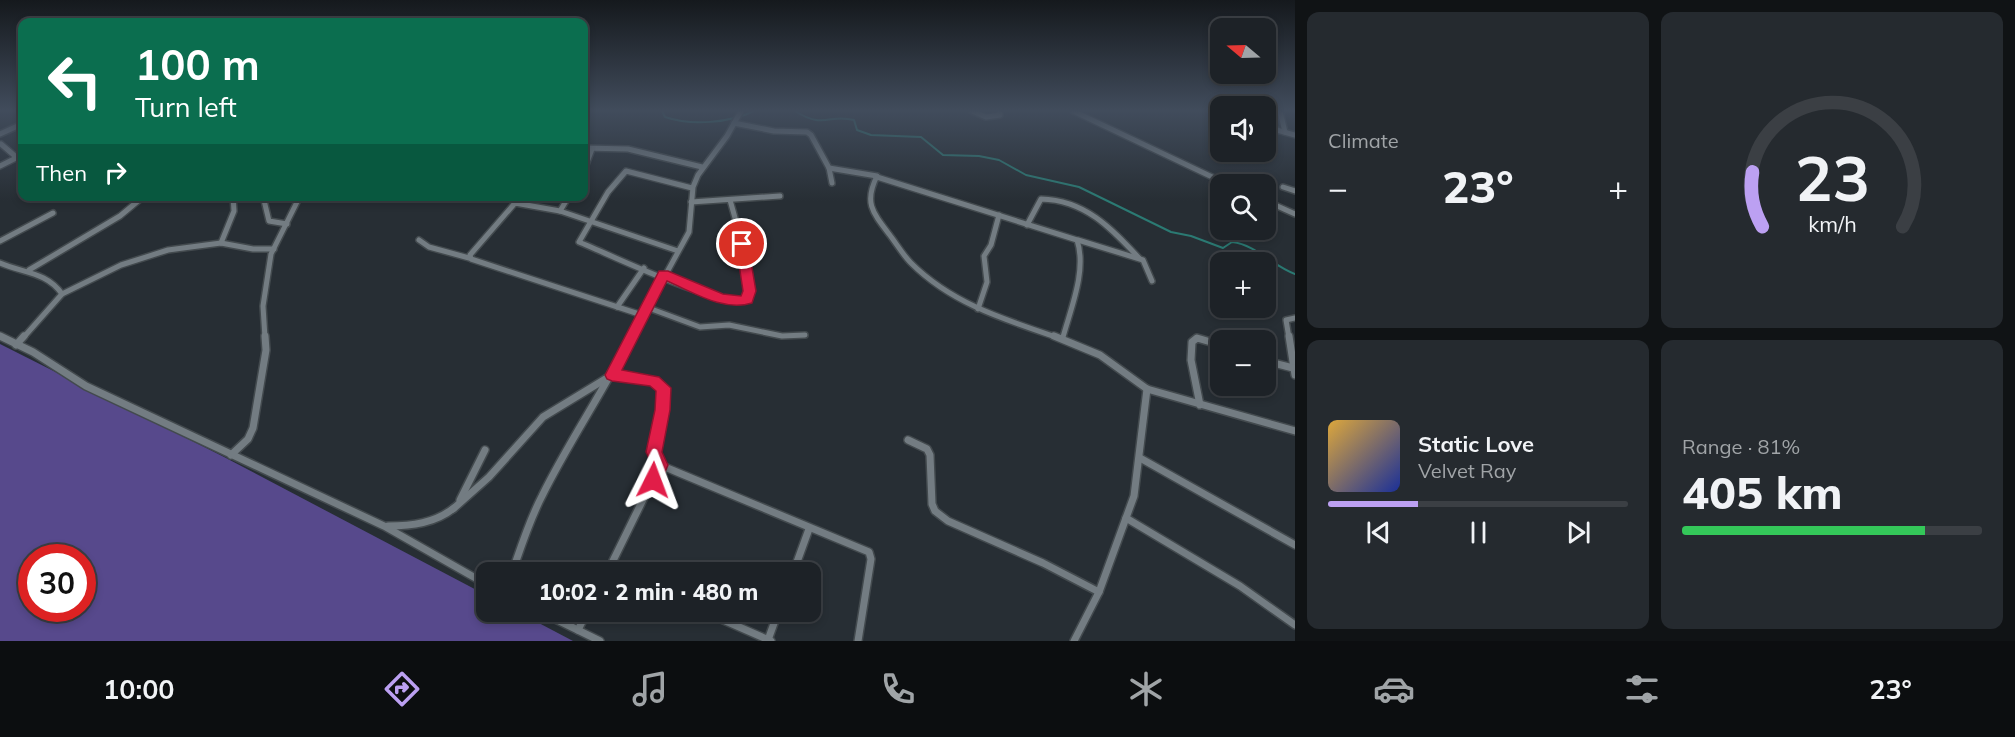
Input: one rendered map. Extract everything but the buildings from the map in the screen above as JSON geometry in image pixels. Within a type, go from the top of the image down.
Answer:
[{"type":"street","points":[[516,562],[542,495],[612,375],[692,224],[692,188],[702,167],[723,141]]},
{"type":"street","points":[[814,141],[829,168],[832,183]]},
{"type":"street","points":[[1136,141],[1210,176]]},
{"type":"street","points":[[0,166],[16,158],[1,144]]},
{"type":"street","points":[[588,148],[627,149],[702,167]]},
{"type":"street","points":[[588,160],[592,149]]},
{"type":"street","points":[[829,168],[872,174],[1027,225],[1139,258]]},
{"type":"street","points":[[692,188],[626,171],[608,192],[580,238],[581,244],[664,274],[721,298],[739,302],[747,299],[749,291],[744,258],[730,200]]},
{"type":"street","points":[[878,177],[870,190],[869,199],[892,241],[911,263],[950,295],[998,318],[1063,337],[1100,355],[1147,389],[1295,431]]},
{"type":"street","points":[[1283,187],[1295,191]]},
{"type":"street","points":[[691,202],[780,196]]},
{"type":"street","points":[[1027,225],[1041,199],[1066,202],[1095,214],[1146,263],[1152,281]]},
{"type":"street","points":[[29,270],[90,235],[137,201]]},
{"type":"street","points":[[221,243],[234,211],[233,201]]},
{"type":"street","points":[[264,201],[270,221],[287,224]]},
{"type":"street","points":[[231,455],[248,439],[252,428],[266,350],[263,306],[271,254],[298,201]]},
{"type":"street","points":[[560,211],[566,201]]},
{"type":"street","points":[[469,258],[514,204],[560,211],[678,251]]},
{"type":"street","points":[[1276,205],[1295,214]]},
{"type":"street","points":[[0,242],[53,213]]},
{"type":"street","points":[[978,309],[987,282],[984,256],[991,245],[999,215]]},
{"type":"street","points":[[419,240],[426,246],[642,315]]},
{"type":"street","points":[[1063,337],[1080,257],[1080,243],[1077,240]]},
{"type":"street","points":[[16,345],[62,294],[121,265],[150,254],[221,243],[252,249],[274,249]]},
{"type":"street","points":[[0,263],[29,270],[55,283],[62,294]]},
{"type":"street","points":[[617,307],[644,268]]},
{"type":"street","points":[[646,307],[700,327],[729,325],[782,336],[805,335]]},
{"type":"street","points":[[1276,363],[1294,366],[1286,320],[1295,318]]},
{"type":"street","points":[[0,336],[33,352],[87,386],[160,418],[231,455],[384,526],[476,578]]},
{"type":"street","points":[[1200,405],[1191,360],[1192,342],[1197,338],[1210,342]]},
{"type":"street","points":[[384,526],[403,527],[426,523],[453,509],[489,477],[540,420],[612,375],[654,381],[664,388],[663,410],[654,452],[660,465],[752,502],[809,529],[869,552],[871,559],[858,641]]},
{"type":"street","points":[[1074,641],[1099,592],[1134,496],[1147,389]]},
{"type":"street","points":[[908,440],[927,449],[930,455],[932,504],[935,511],[948,521],[1043,562],[1099,592]]},
{"type":"street","points":[[453,509],[472,479],[485,450]]},
{"type":"street","points":[[1140,458],[1295,545]]},
{"type":"street","points":[[615,562],[660,465]]},
{"type":"street","points":[[1125,518],[1240,586],[1295,625]]},
{"type":"street","points":[[797,562],[809,529]]},
{"type":"street","points":[[562,622],[600,641]]},
{"type":"street","points":[[578,630],[582,622]]},
{"type":"street","points":[[728,622],[769,640],[775,622]]},
{"type":"shaded area","points":[[0,344],[224,457],[476,590],[476,622],[537,622],[573,641],[0,641]]},
{"type":"waterway","points":[[926,141],[943,155],[979,156],[999,160],[1026,175],[1079,187],[1171,232],[1191,236],[1223,248],[1232,242],[1241,244],[1295,274]]},
{"type":"route","points":[[653,480],[660,465],[654,452],[663,410],[664,388],[654,381],[612,375],[664,274],[702,292],[721,298],[739,302],[747,299],[749,291],[742,244]]}]
